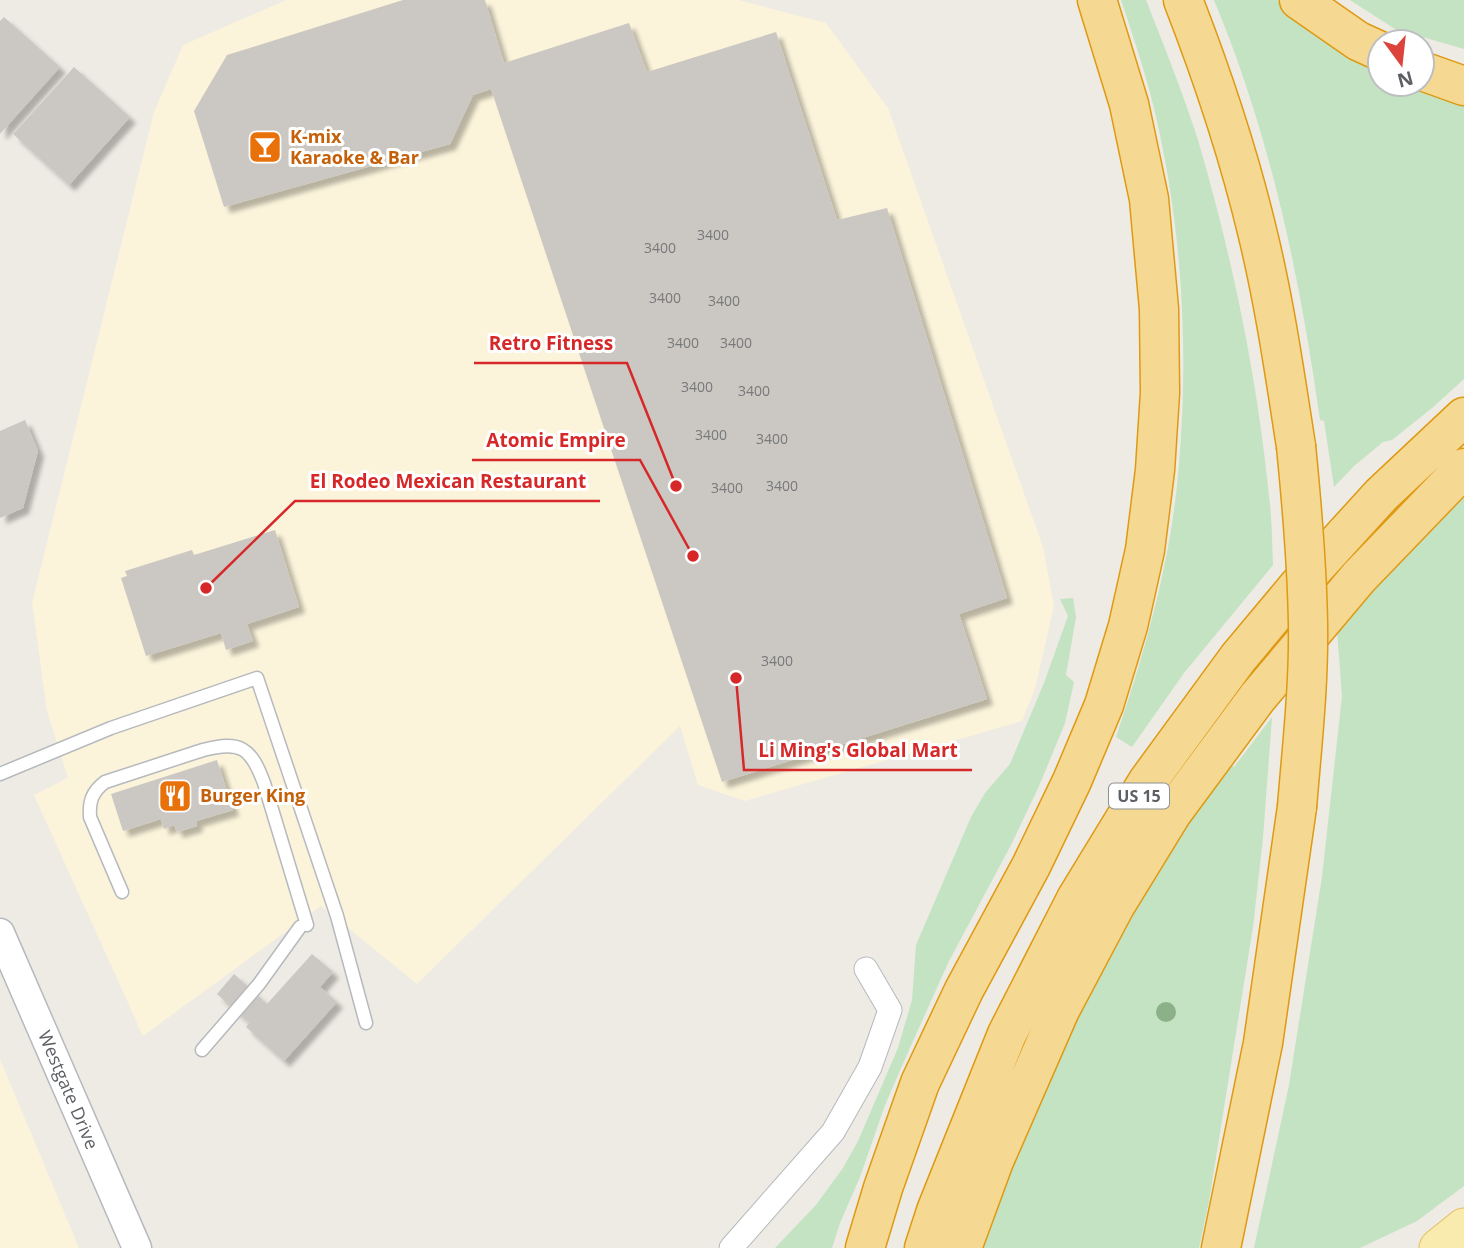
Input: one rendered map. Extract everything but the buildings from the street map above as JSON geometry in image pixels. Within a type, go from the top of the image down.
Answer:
[{"type":"highway","points":[[865,1248],[920,1083],[964,990],[1043,842],[1104,705],[1128,626],[1145,550],[1155,470],[1160,393],[1159,309],[1149,199],[1129,104],[1097,0]]},
{"type":"highway","points":[[1182,0],[1228,124],[1258,235],[1277,325],[1296,446],[1305,534],[1308,626],[1305,722],[1297,807],[1263,1042],[1221,1248]]},
{"type":"highway","points":[[1299,0],[1366,44]]},
{"type":"highway","points":[[1436,76],[1464,86]]},
{"type":"highway","name":"US 15","points":[[924,1248],[936,1211],[1007,1034],[1076,899],[1149,780],[1238,658],[1299,585],[1381,495],[1464,417]]},
{"type":"highway","points":[[962,1248],[994,1161],[1060,1010],[1115,906],[1172,813],[1257,698],[1359,577],[1464,468]]},
{"type":"main road","points":[[1438,1248],[1464,1227]]},
{"type":"street","name":"Westgate Drive","points":[[0,933],[137,1248]]},
{"type":"street","points":[[731,1248],[834,1132],[870,1067],[890,1010],[866,969]]},
{"type":"lane","points":[[0,774],[111,728],[257,678],[337,915],[366,1023]]},
{"type":"lane","points":[[122,892],[90,817],[89,807],[96,789],[105,782],[203,750],[230,746],[250,754],[264,783],[303,926],[259,984],[202,1050]]},
{"type":"shaded area","points":[[286,0],[738,0],[826,23],[888,108],[1043,547],[1054,606],[1035,689],[1022,721],[745,801],[698,785],[680,726],[417,984],[321,906],[143,1036],[34,795],[68,778],[47,711],[32,603],[154,112],[183,45]]},
{"type":"shaded area","points":[[0,1059],[79,1248],[0,1248]]},
{"type":"green space","points":[[1121,0],[1146,0],[1186,105],[1210,184],[1242,317],[1258,406],[1270,505],[1273,565],[1184,673],[1132,747],[1116,737],[1156,602],[1176,499],[1182,421],[1183,333],[1177,246],[1165,159],[1149,87]]},
{"type":"green space","points":[[1214,0],[1277,0],[1306,24],[1366,61],[1366,98],[1436,98],[1436,93],[1464,103],[1464,379],[1392,440],[1383,442],[1354,466],[1334,487],[1324,421],[1320,420],[1303,312],[1280,206],[1267,154],[1234,51]]},
{"type":"green space","points":[[1350,0],[1464,0],[1464,49],[1436,41],[1436,28],[1393,28]]},
{"type":"green space","points":[[1464,490],[1464,1186],[1417,1221],[1360,1248],[1254,1248],[1289,1085],[1322,877],[1342,696],[1337,631],[1364,594]]},
{"type":"green space","points":[[1073,598],[1076,617],[1066,675],[1074,682],[1065,723],[1011,845],[949,961],[909,1050],[885,1105],[832,1248],[775,1248],[816,1205],[843,1168],[858,1141],[898,1048],[912,1000],[916,945],[971,817],[985,793],[1010,764],[1044,683],[1068,616],[1060,599]]},
{"type":"green space","points":[[1272,717],[1253,927],[1199,1248],[981,1248],[1040,1097],[1087,995],[1165,856],[1228,762],[1234,767]]},
{"type":"place","name":"K-mix Karaoke & Bar","points":[[265,147]]},
{"type":"place","name":"Retro Fitness","points":[[676,486]]},
{"type":"place","name":"Atomic Empire","points":[[693,556]]},
{"type":"place","name":"El Rodeo Mexican Restaurant","points":[[206,588]]},
{"type":"place","name":"Li Ming's Global Mart","points":[[736,678]]},
{"type":"place","name":"Burger King","points":[[175,796]]}]
